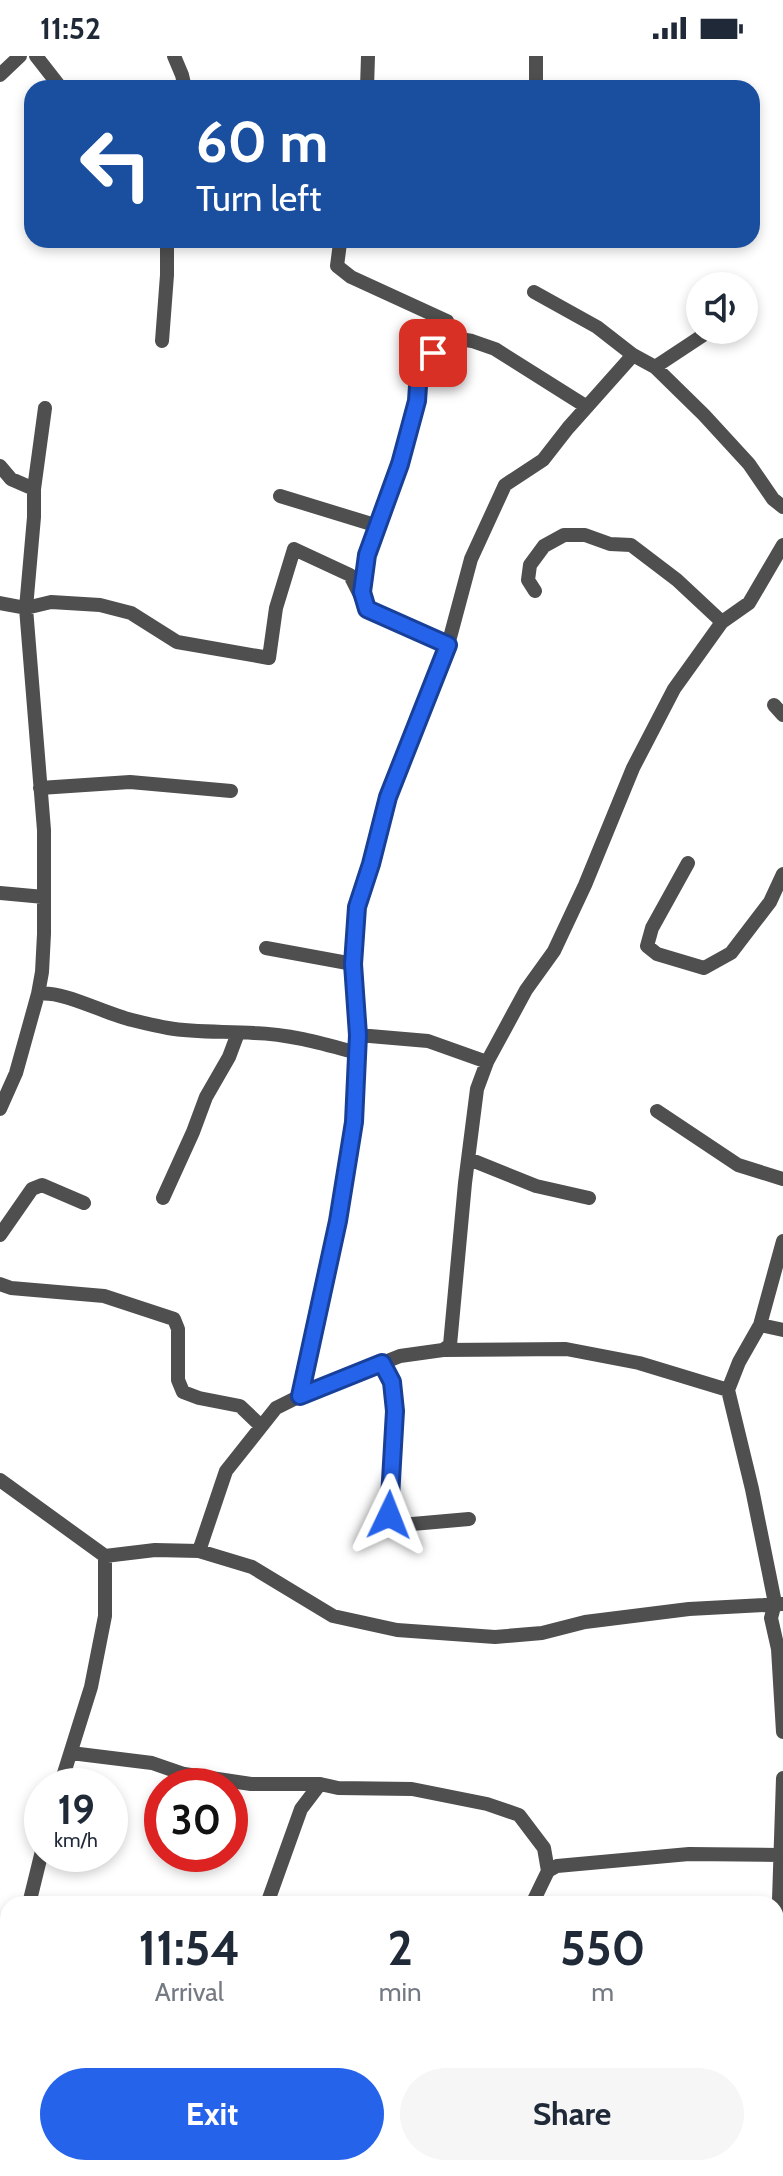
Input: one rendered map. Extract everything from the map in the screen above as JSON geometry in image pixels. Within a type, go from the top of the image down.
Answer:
[{"type":"street","points":[[0,75],[20,56]]},
{"type":"street","points":[[36,56],[55,80]]},
{"type":"street","points":[[174,56],[183,80]]},
{"type":"street","points":[[367,80],[368,56]]},
{"type":"street","points":[[536,56],[536,80]]},
{"type":"street","points":[[162,341],[167,248]]},
{"type":"street","points":[[338,248],[337,266],[351,277],[447,321],[447,335],[419,371],[411,426],[367,555],[362,592],[367,609]]},
{"type":"street","points":[[534,292],[597,327],[633,355],[655,367],[749,464],[773,499],[783,507]]},
{"type":"street","points":[[447,335],[495,349],[587,407]]},
{"type":"street","points":[[655,367],[690,344]]},
{"type":"street","points":[[300,1396],[338,1221],[354,1122],[358,1035],[353,964],[357,907],[388,797],[448,645],[471,559],[505,485],[543,460],[633,355]]},
{"type":"street","points":[[0,1109],[16,1073],[38,994],[43,947],[44,830],[26,608],[34,489],[45,408]]},
{"type":"street","points":[[0,466],[11,479],[34,489]]},
{"type":"street","points":[[280,496],[378,526]]},
{"type":"street","points":[[535,591],[528,580],[530,565],[544,546],[564,535],[585,535],[610,544],[631,545],[677,580],[722,622]]},
{"type":"street","points":[[443,1350],[450,1345],[477,1089],[487,1062],[526,990],[554,951],[633,768],[674,689],[722,622],[749,603],[783,545]]},
{"type":"street","points":[[0,603],[26,608],[51,602],[100,605],[131,613],[177,642],[269,658],[276,608],[294,549],[350,575],[367,609],[448,645]]},
{"type":"street","points":[[40,788],[130,782],[231,791]]},
{"type":"street","points":[[688,863],[652,928],[647,946],[657,954],[704,968],[731,953],[770,902],[783,874]]},
{"type":"street","points":[[0,893],[44,897]]},
{"type":"street","points":[[266,948],[353,964]]},
{"type":"street","points":[[38,994],[64,996],[113,1016],[170,1029],[254,1032],[319,1042],[357,1053]]},
{"type":"street","points":[[163,1198],[206,1097],[229,1057],[238,1033]]},
{"type":"street","points":[[358,1035],[428,1041],[487,1062]]},
{"type":"street","points":[[657,1111],[738,1165],[783,1179]]},
{"type":"street","points":[[469,1159],[536,1186],[589,1198]]},
{"type":"street","points":[[0,1235],[32,1189],[42,1185],[84,1203]]},
{"type":"street","points":[[783,1241],[760,1325],[739,1362],[728,1390],[779,1604],[771,1618],[778,1649],[783,1732]]},
{"type":"street","points":[[0,1284],[11,1288],[104,1296],[174,1319],[178,1329],[178,1380],[183,1392],[240,1406],[261,1426]]},
{"type":"street","points":[[760,1325],[783,1330]]},
{"type":"street","points":[[199,1551],[226,1471],[276,1408],[400,1356],[443,1350],[566,1349],[639,1363],[728,1390]]},
{"type":"street","points":[[382,1363],[392,1382],[395,1411],[389,1515],[401,1525],[469,1519]]},
{"type":"street","points":[[0,1481],[105,1556],[155,1550],[199,1551],[252,1567],[333,1616],[397,1630],[495,1637],[542,1633],[585,1622],[662,1612],[779,1604]]},
{"type":"street","points":[[66,1768],[91,1687],[105,1616],[105,1556]]},
{"type":"street","points":[[71,1753],[152,1763],[184,1774],[251,1784],[412,1789],[487,1804],[519,1815],[544,1848],[548,1871]]},
{"type":"street","points":[[781,1896],[779,1855],[783,1778]]},
{"type":"street","points":[[270,1896],[301,1809],[320,1784]]},
{"type":"street","points":[[536,1896],[548,1871],[557,1866],[689,1854],[779,1855]]},
{"type":"street","points":[[31,1896],[37,1872]]},
{"type":"route","points":[[389,1515],[395,1411],[392,1382],[382,1363],[300,1396],[338,1221],[354,1122],[358,1035],[353,964],[357,907],[388,797],[448,645],[367,609],[362,592],[367,555],[400,464],[417,401],[419,371],[433,353]]}]
